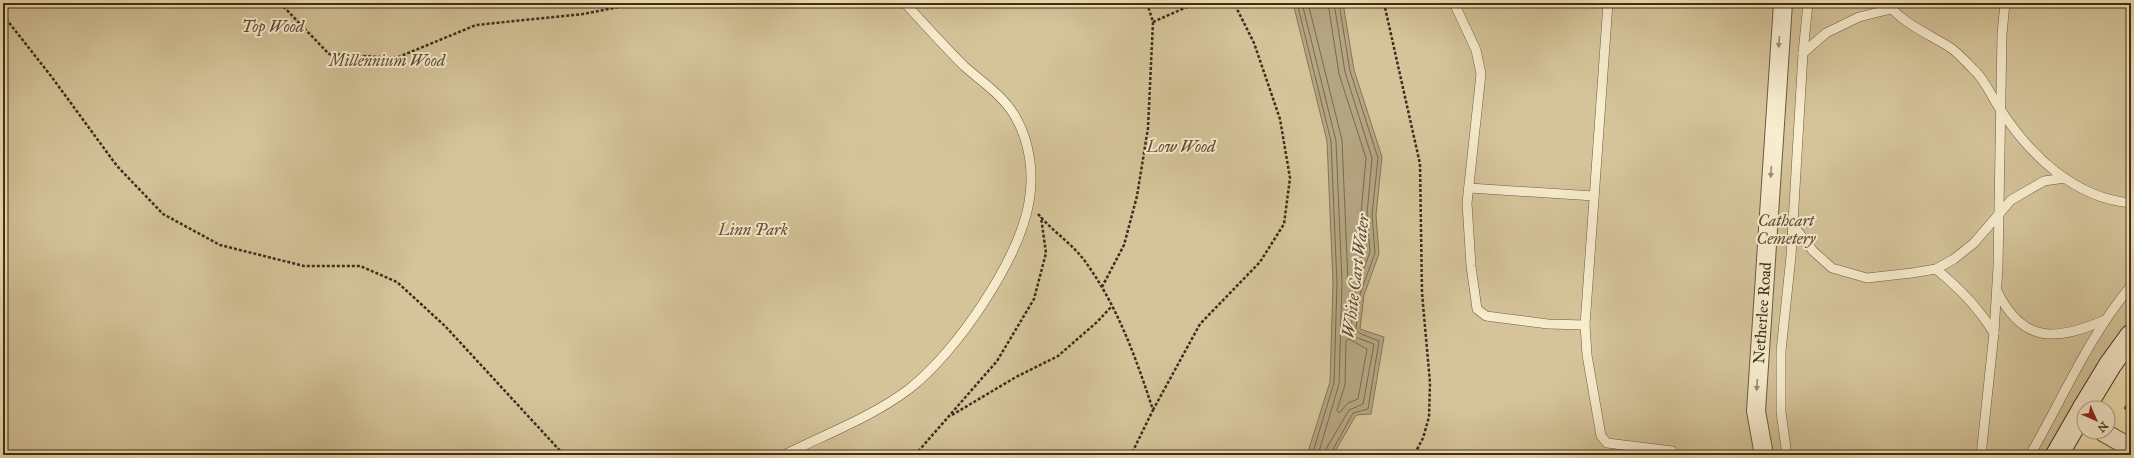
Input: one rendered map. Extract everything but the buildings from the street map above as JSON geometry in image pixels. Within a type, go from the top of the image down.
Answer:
[{"type":"street","name":"Netherlee Road","points":[[1764,455],[1756,411],[1783,3]]},
{"type":"street","points":[[2091,400],[2110,365],[2131,336]]},
{"type":"street","points":[[2057,455],[2076,425]]},
{"type":"street","points":[[2116,439],[2131,448]]},
{"type":"lane","points":[[784,455],[885,407],[934,368],[956,342],[998,279],[1016,243],[1029,202],[1031,168],[1027,140],[1016,117],[998,96],[964,66],[905,3]]},
{"type":"lane","points":[[1454,3],[1476,50],[1481,74],[1467,203],[1471,266],[1477,309],[1486,316],[1548,324],[1586,325]]},
{"type":"lane","points":[[1608,3],[1586,325],[1588,355],[1601,436],[1607,443],[1672,451]]},
{"type":"lane","points":[[1788,455],[1781,412],[1781,351],[1793,225],[1803,53],[1808,3]]},
{"type":"lane","points":[[1981,455],[1994,333],[2002,34],[2005,3]]},
{"type":"lane","points":[[1803,53],[1826,33],[1859,17],[1889,6],[1913,26],[1952,49],[1976,72],[2000,110],[2021,138],[2048,167],[2079,187],[2110,199],[2131,203]]},
{"type":"lane","points":[[1793,225],[1813,251],[1832,268],[1867,278],[1936,269],[1954,259],[1974,243],[2011,200],[2044,181],[2066,178]]},
{"type":"lane","points":[[1469,188],[1594,196]]},
{"type":"lane","points":[[1936,269],[1962,291],[1980,310],[1994,333]]},
{"type":"lane","points":[[2030,455],[2105,320],[2131,286]]},
{"type":"lane","points":[[1996,291],[2005,308],[2018,322],[2039,333],[2062,335],[2082,330],[2105,320]]},
{"type":"path","points":[[280,3],[328,54],[396,58],[476,25],[583,14],[639,3]]},
{"type":"path","points":[[1101,288],[1124,245],[1137,196],[1148,128],[1153,22],[1147,3]]},
{"type":"path","points":[[1153,22],[1196,3]]},
{"type":"path","points":[[1131,455],[1153,410],[1200,324],[1260,262],[1284,224],[1290,178],[1280,119],[1254,43],[1234,3]]},
{"type":"path","points":[[1384,3],[1420,164],[1422,293],[1430,383],[1429,417],[1423,438],[1414,455]]},
{"type":"path","points":[[3,15],[51,76],[117,166],[163,214],[220,245],[304,266],[360,266],[397,282],[445,326],[564,455]]},
{"type":"path","points":[[1029,202],[1085,262],[1112,306],[1130,344],[1153,410]]},
{"type":"path","points":[[914,455],[997,362],[1034,299],[1046,253],[1041,216]]},
{"type":"path","points":[[950,416],[1016,376],[1058,356],[1097,322],[1112,306]]},
{"type":"green space","name":"Linn Park","points":[[3,3],[2131,3],[2131,323],[2108,352],[2080,400],[2076,400],[2076,407],[2048,455],[3,455]]},
{"type":"water","name":"White Cart Water","points":[[1293,3],[1343,3],[1354,70],[1382,157],[1376,215],[1379,254],[1364,295],[1360,329],[1384,337],[1371,414],[1356,415],[1333,455],[1307,455],[1330,382],[1333,283],[1327,141]]},
{"type":"park label","name":"Top Wood","points":[[273,26]]},
{"type":"park label","name":"Millennium Wood","points":[[387,60]]},
{"type":"park label","name":"Low Wood","points":[[1181,146]]},
{"type":"park label","name":"Cathcart Cemetery","points":[[1786,229]]}]
